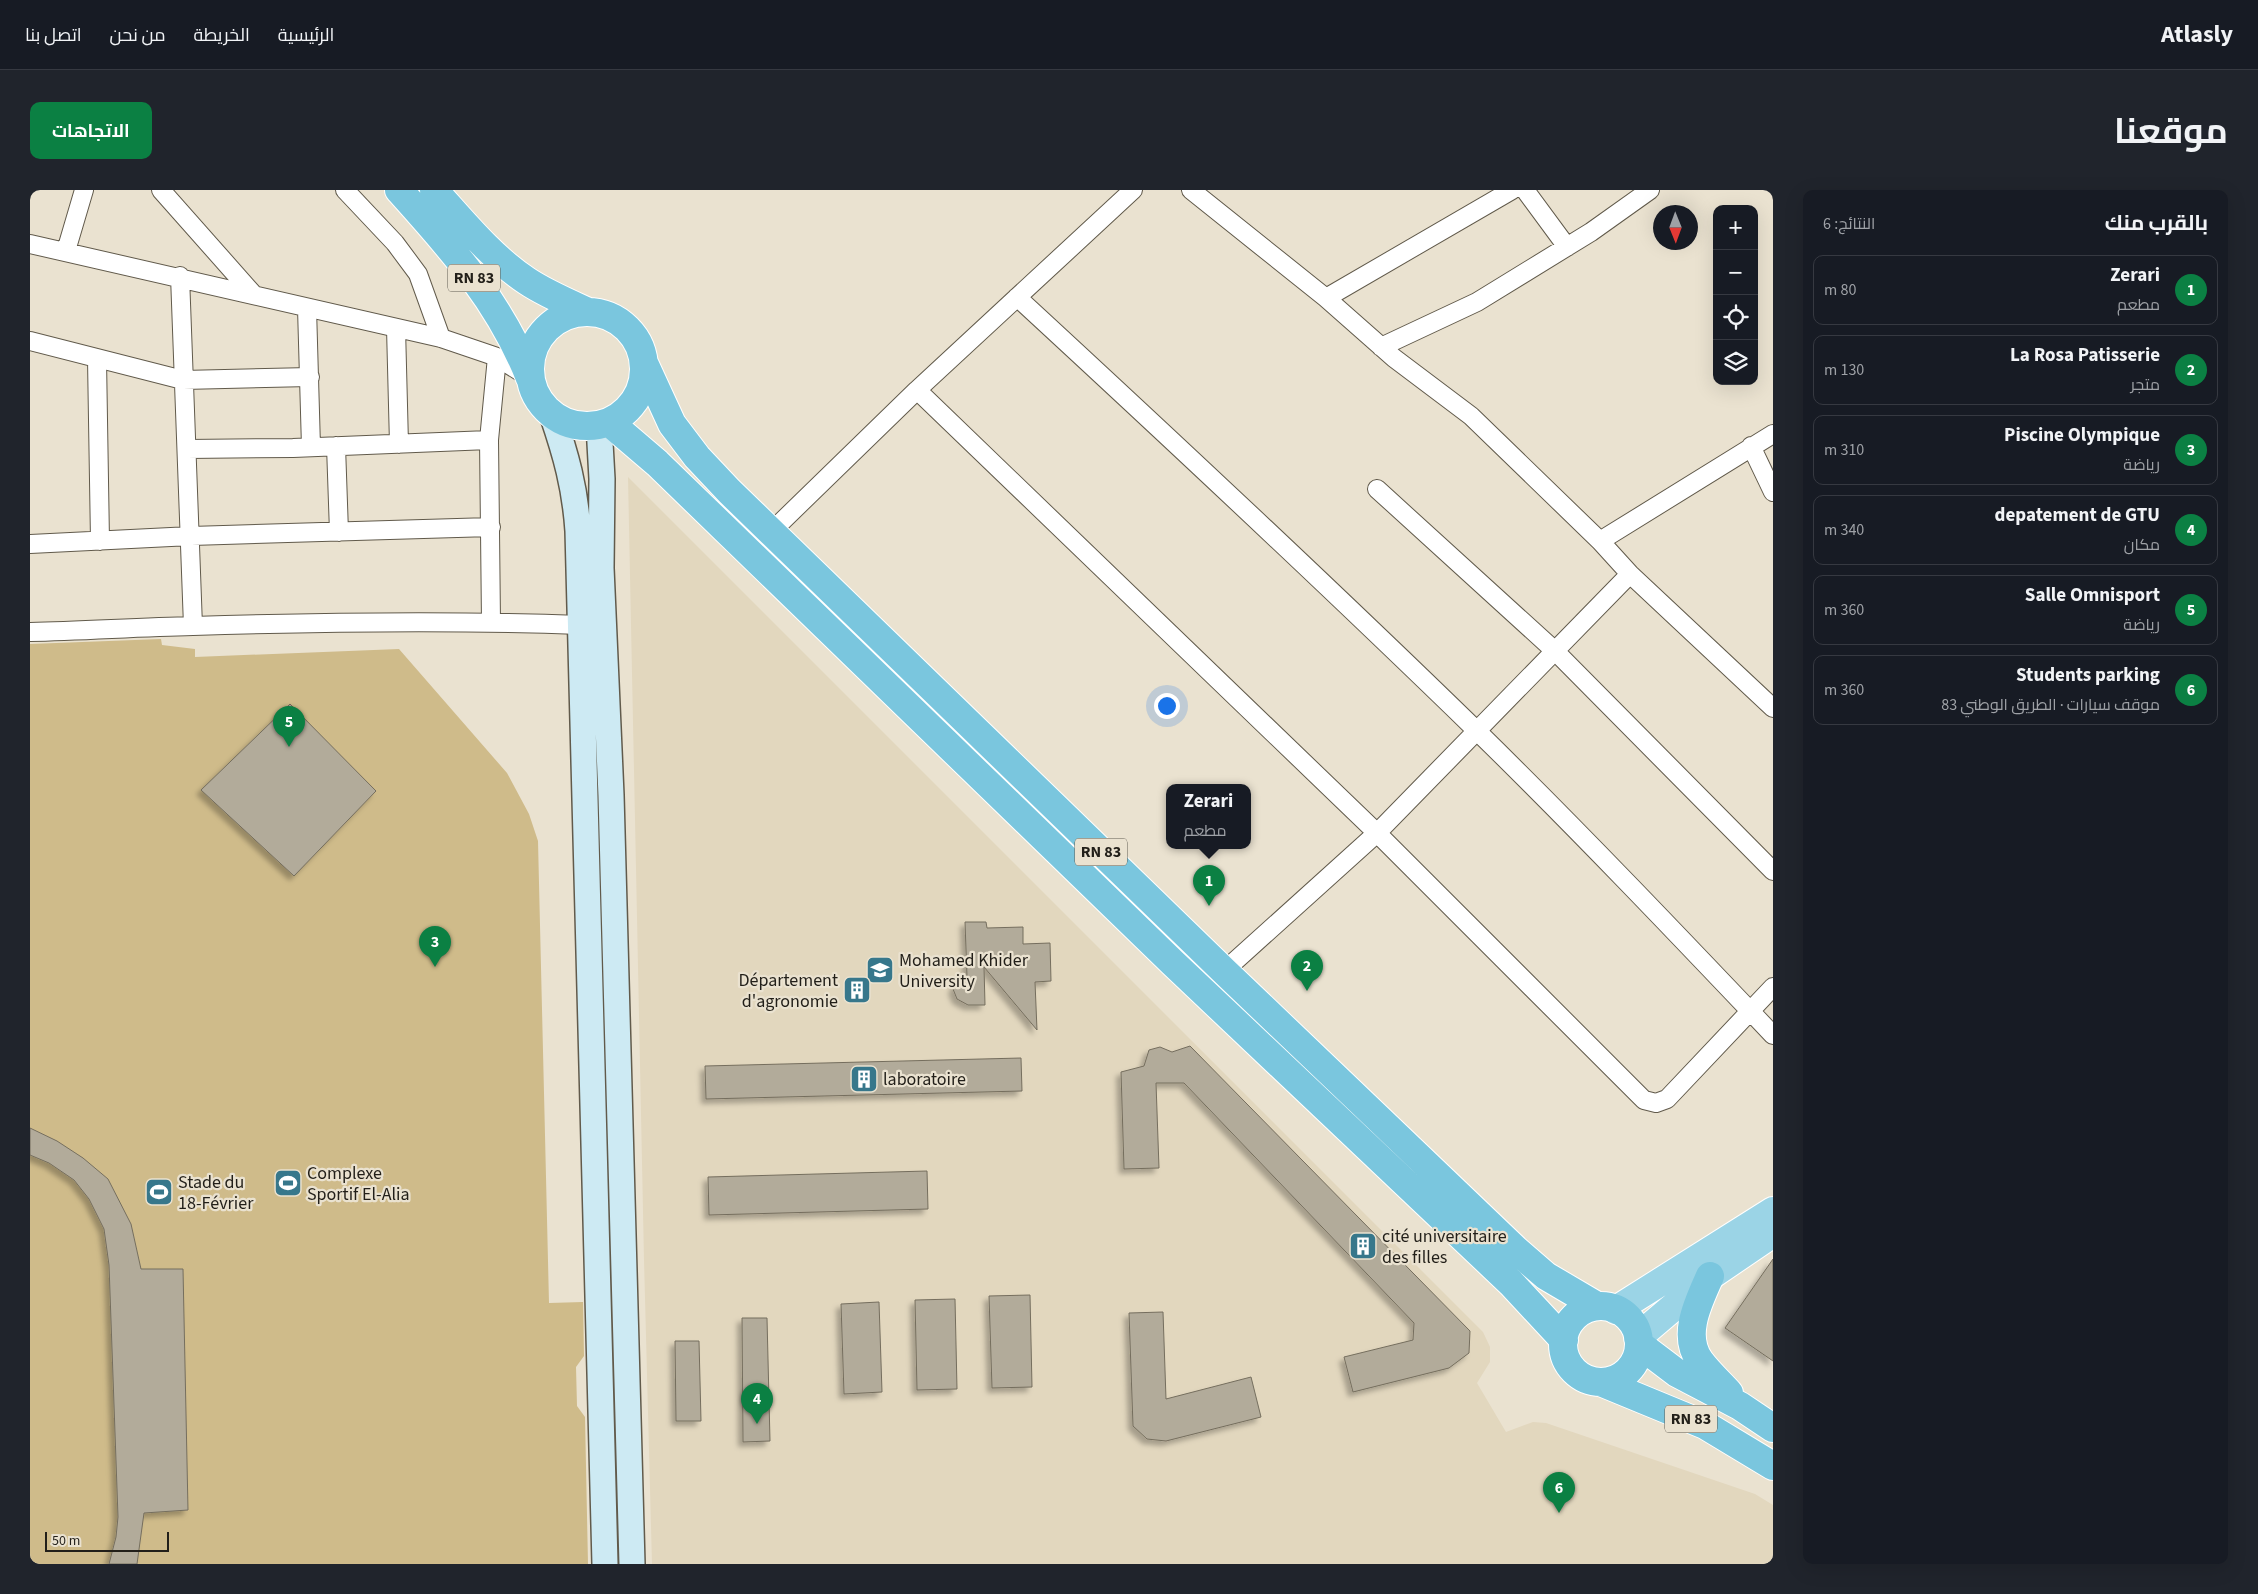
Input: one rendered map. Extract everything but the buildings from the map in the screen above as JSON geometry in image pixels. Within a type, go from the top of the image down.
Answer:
[{"type":"highway","name":"RN 83","points":[[398,190],[459,258],[485,292],[520,351],[530,378]]},
{"type":"highway","name":"RN 83","points":[[434,190],[481,241],[510,268],[528,282],[586,311]]},
{"type":"highway","points":[[586,311],[600,313],[613,318],[635,336],[641,349],[644,363],[644,378],[640,392],[622,414],[604,423],[582,426],[566,422],[552,414],[542,404],[534,392],[530,378],[530,358],[537,340],[549,325],[566,315],[586,311]]},
{"type":"highway","name":"RN 83","points":[[644,363],[672,424],[688,446],[771,532],[1224,971],[1530,1263],[1562,1287],[1607,1308]]},
{"type":"highway","name":"RN 83","points":[[604,423],[634,441],[665,470],[1173,963],[1503,1276],[1564,1340]]},
{"type":"highway","points":[[1710,1276],[1693,1315],[1693,1341],[1699,1360],[1740,1406]]},
{"type":"highway","points":[[1607,1308],[1632,1321],[1639,1341],[1638,1356],[1633,1366],[1625,1374],[1604,1383],[1585,1379],[1571,1368],[1565,1358],[1563,1346],[1568,1324],[1576,1315],[1586,1309],[1607,1308]]},
{"type":"highway","name":"RN 83","points":[[1639,1341],[1677,1373],[1740,1406],[1773,1428]]},
{"type":"highway","name":"RN 83","points":[[1604,1383],[1705,1425],[1773,1466]]},
{"type":"main road","points":[[552,414],[568,462],[576,497],[605,1564]]},
{"type":"main road","points":[[604,423],[601,568],[611,815],[632,1564]]},
{"type":"main road","points":[[1607,1308],[1773,1211]]},
{"type":"main road","points":[[1639,1341],[1710,1276],[1771,1238]]},
{"type":"street","points":[[66,251],[84,190]]},
{"type":"street","points":[[161,190],[254,295]]},
{"type":"street","points":[[345,190],[395,242],[418,274],[441,338]]},
{"type":"street","points":[[771,532],[917,390],[1133,190]]},
{"type":"street","points":[[1326,298],[1512,190]]},
{"type":"street","points":[[1525,190],[1567,247]]},
{"type":"street","points":[[1381,347],[1477,302],[1567,247],[1650,190]]},
{"type":"street","points":[[1193,191],[1326,298],[1381,347],[1471,416],[1600,541],[1630,574],[1773,708]]},
{"type":"street","points":[[30,244],[180,276],[307,308],[441,338],[497,357],[530,378]]},
{"type":"street","points":[[180,276],[192,626]]},
{"type":"street","points":[[1017,297],[1286,547],[1477,731],[1604,858],[1773,1035]]},
{"type":"street","points":[[307,308],[311,448]]},
{"type":"street","points":[[396,328],[399,444]]},
{"type":"street","points":[[30,341],[183,380],[310,377]]},
{"type":"street","points":[[491,622],[489,440],[497,357]]},
{"type":"street","points":[[97,359],[100,541]]},
{"type":"street","points":[[917,390],[1377,833],[1644,1100],[1656,1103],[1667,1099],[1773,987]]},
{"type":"street","points":[[1600,541],[1773,434]]},
{"type":"street","points":[[187,449],[311,448],[489,440]]},
{"type":"street","points":[[336,446],[339,532]]},
{"type":"street","points":[[1751,446],[1773,492]]},
{"type":"street","points":[[1377,489],[1555,651],[1773,871]]},
{"type":"street","points":[[30,544],[190,536],[491,527]]},
{"type":"street","points":[[1224,971],[1377,833],[1630,574]]},
{"type":"street","points":[[30,632],[192,626],[491,622],[580,625]]},
{"type":"shaded area","name":"Mohamed Khider University","points":[[628,477],[1483,1332],[1490,1347],[1490,1362],[1477,1383],[1506,1432],[1533,1422],[1546,1423],[1755,1494],[1773,1505],[1773,1564],[652,1564]]},
{"type":"shaded area","name":"Complexe Sportif El-Alia","points":[[161,639],[162,645],[195,649],[195,657],[399,649],[507,773],[529,814],[538,841],[549,1303],[583,1302],[584,1356],[576,1367],[577,1406],[585,1417],[588,1564],[30,1564],[30,644]]},
{"type":"place","name":"Salle Omnisport","points":[[289,747]]},
{"type":"place","name":"Zerari","points":[[1209,906]]},
{"type":"place","name":"Piscine Olympique","points":[[435,967]]},
{"type":"place","name":"Mohamed Khider University","points":[[880,970]]},
{"type":"place","name":"Département d'agronomie","points":[[857,990]]},
{"type":"place","name":"La Rosa Patisserie","points":[[1307,991]]},
{"type":"place","name":"laboratoire","points":[[864,1079]]},
{"type":"place","name":"Complexe Sportif El-Alia","points":[[288,1183]]},
{"type":"place","name":"Stade du 18-Février","points":[[159,1192]]},
{"type":"place","name":"cité universitaire des filles","points":[[1363,1246]]},
{"type":"place","name":"depatement de GTU","points":[[757,1424]]},
{"type":"place","name":"Students parking","points":[[1559,1513]]}]
